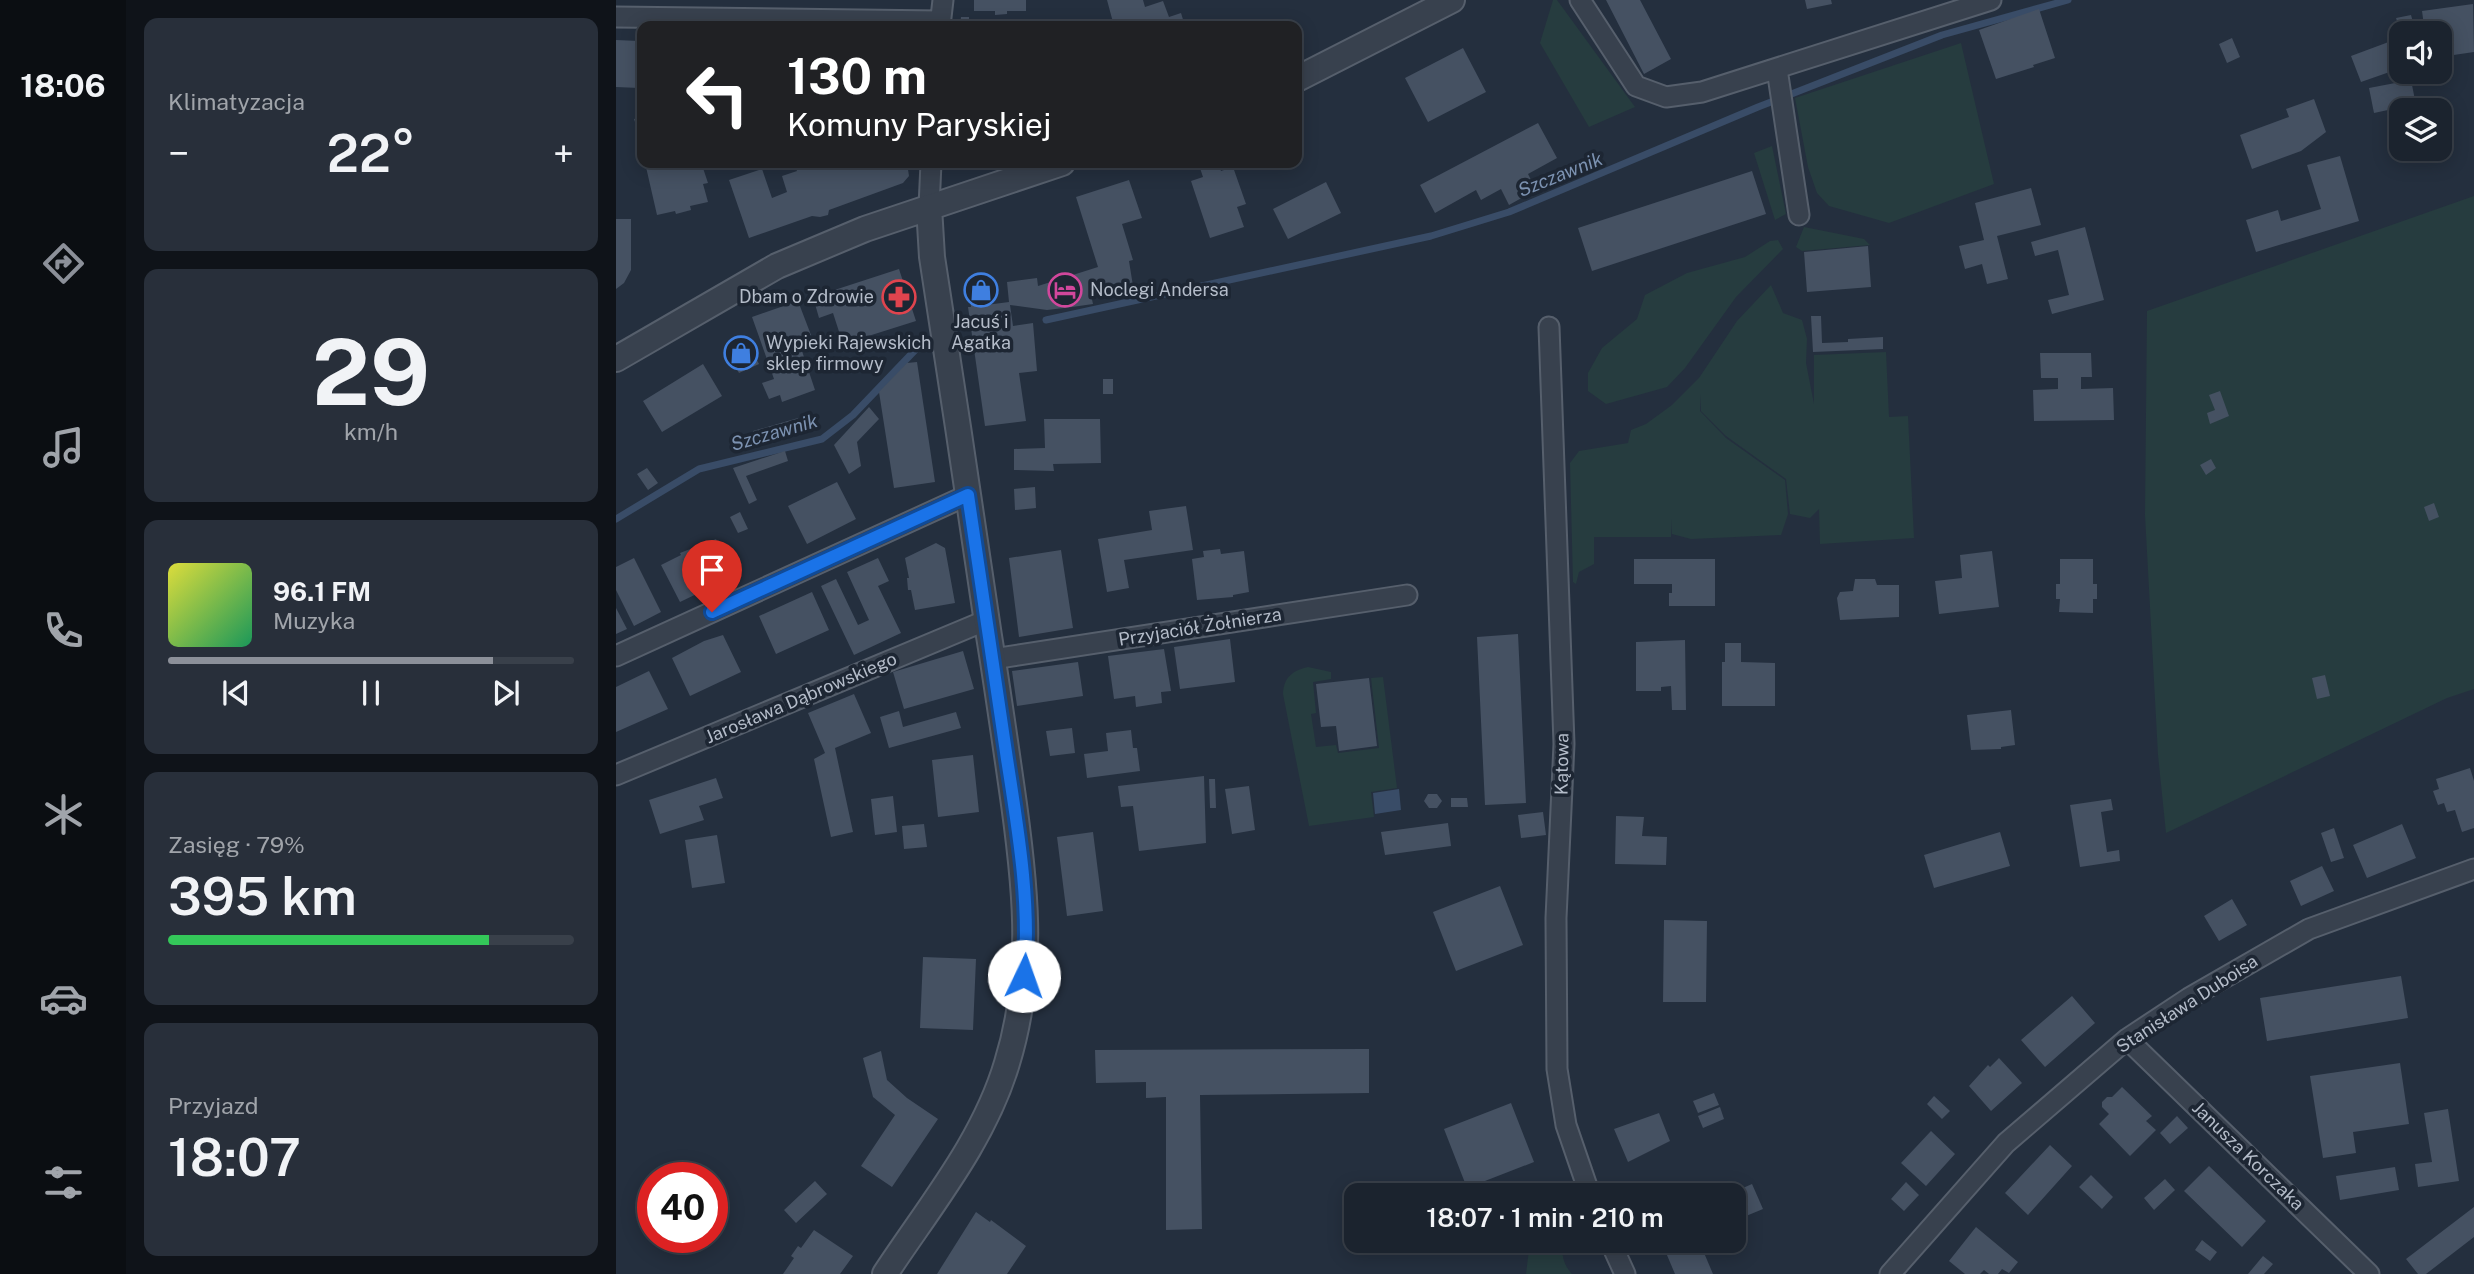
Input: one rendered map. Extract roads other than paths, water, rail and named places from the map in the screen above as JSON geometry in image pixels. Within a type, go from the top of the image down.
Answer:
[{"type":"street","points":[[940,21],[943,0]]},
{"type":"street","points":[[1302,76],[1452,0]]},
{"type":"street","points":[[1580,0],[1636,86],[1666,96],[1779,78],[1991,0]]},
{"type":"street","points":[[616,17],[801,21]]},
{"type":"street","points":[[1779,78],[1799,215]]},
{"type":"street","points":[[885,1274],[988,1113],[1007,1063],[1022,1000],[1027,953],[1026,902],[993,659],[932,257],[929,207],[931,168]]},
{"type":"street","points":[[616,359],[778,266],[846,236],[1047,168]]},
{"type":"street","name":"Kątowa","points":[[1549,327],[1564,744],[1556,918],[1557,1069],[1566,1125],[1586,1183]]},
{"type":"street","points":[[616,656],[968,495]]},
{"type":"street","name":"Przyjaciół Żołnierza","points":[[993,659],[1407,595]]},
{"type":"street","name":"Jarosława Dąbrowskiego","points":[[616,775],[987,620]]},
{"type":"street","name":"Stanisława Duboisa","points":[[1891,1274],[2006,1143],[2127,1038],[2309,929],[2474,869]]},
{"type":"street","name":"Janusza Korczaka","points":[[2127,1038],[2369,1274]]},
{"type":"street","points":[[1616,1253],[1625,1274]]},
{"type":"water","points":[[1399,789],[1401,810],[1375,814],[1373,793]]},
{"type":"waterway","name":"Szczawnik","points":[[1046,320],[1431,236],[1509,212],[1758,107],[1942,35],[2068,0]]},
{"type":"waterway","name":"Szczawnik","points":[[616,519],[699,469],[822,439],[853,415],[920,345]]},
{"type":"place","name":"Jacuś i Agatka","points":[[981,290]]},
{"type":"place","name":"Noclegi Andersa","points":[[1065,290]]},
{"type":"place","name":"Dbam o Zdrowie","points":[[899,297]]},
{"type":"place","name":"Wypieki Rajewskich sklep firmowy","points":[[741,353]]}]
